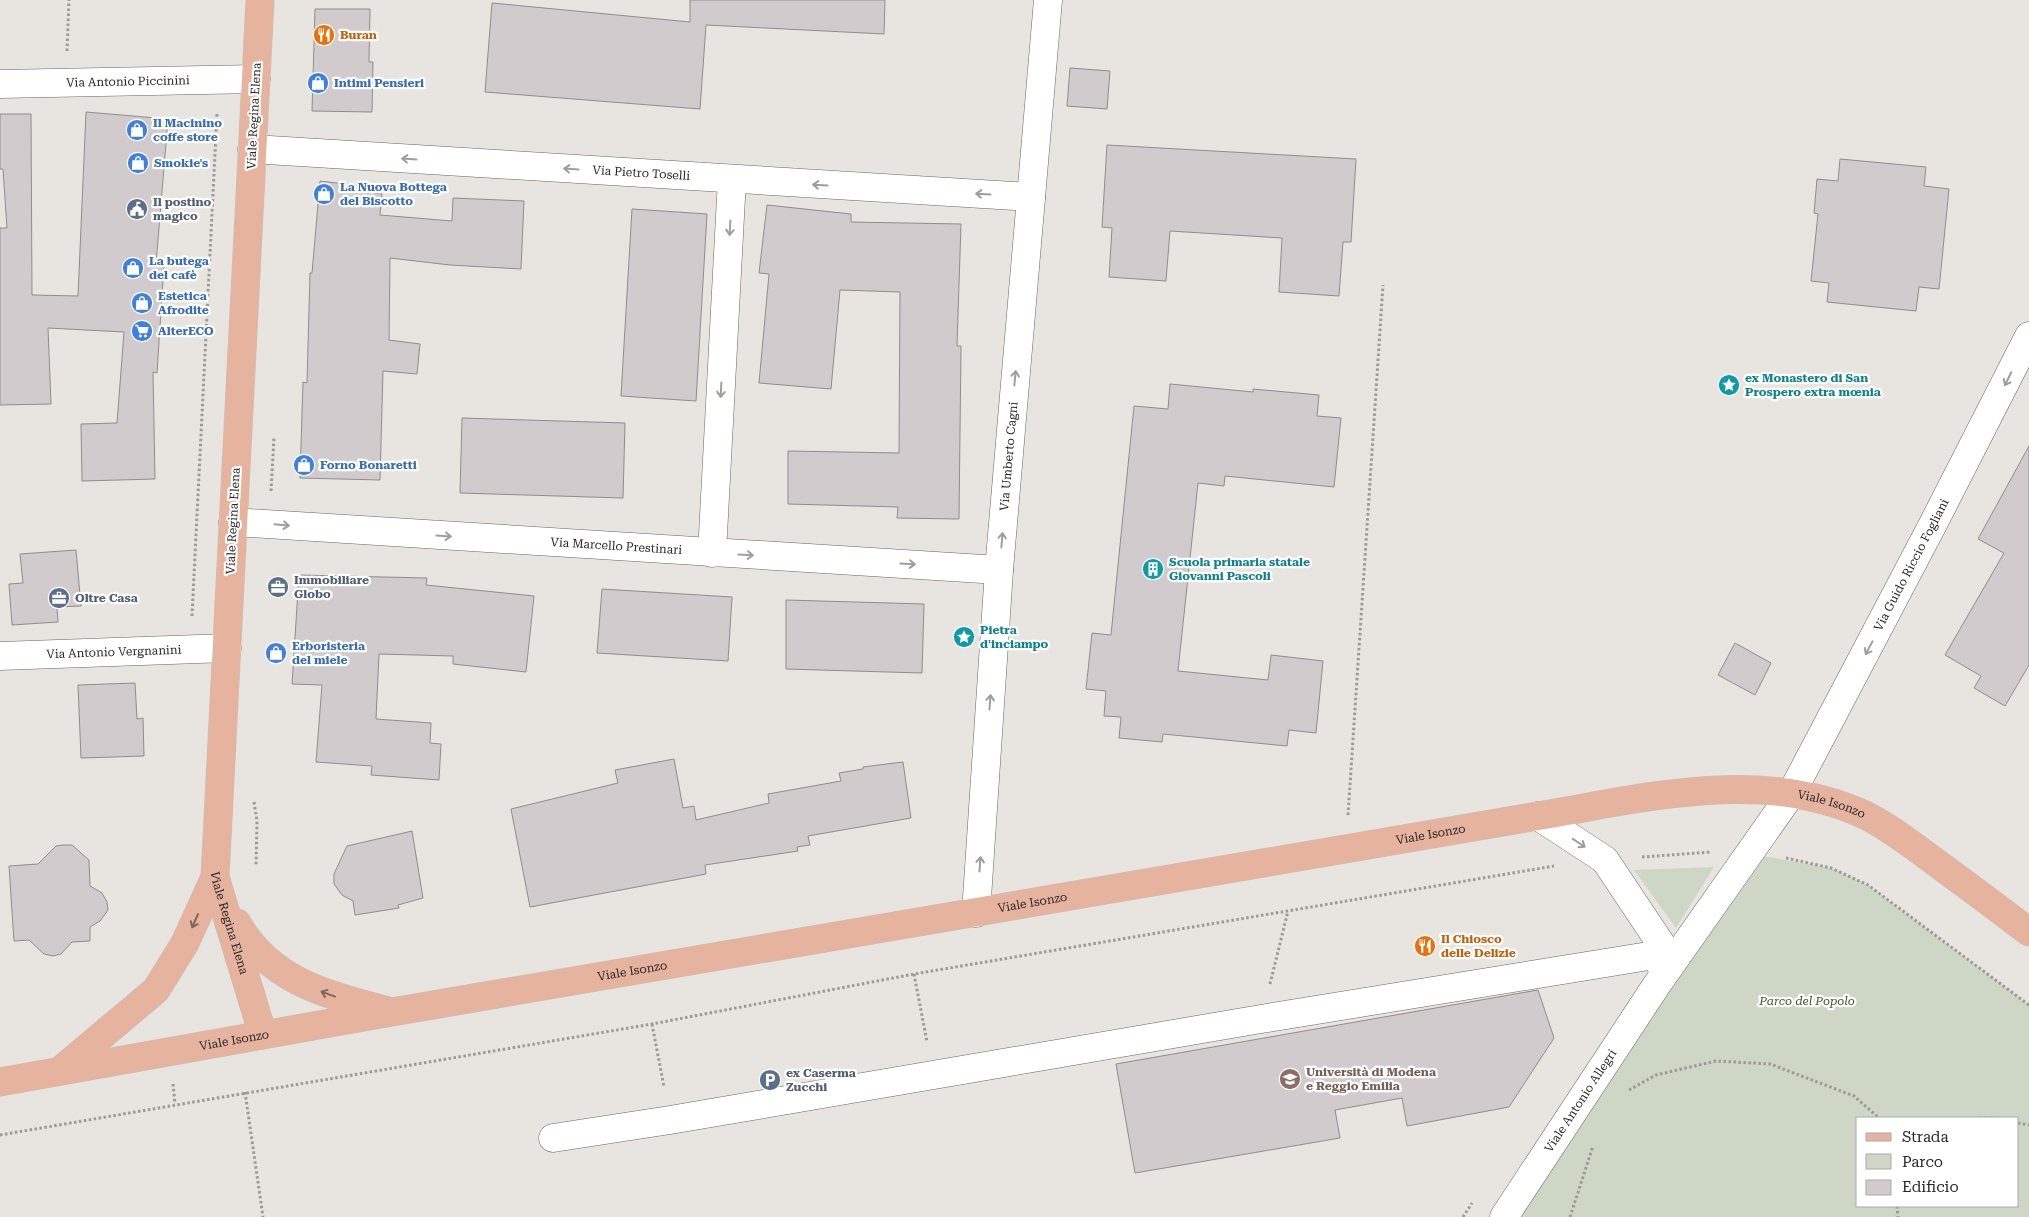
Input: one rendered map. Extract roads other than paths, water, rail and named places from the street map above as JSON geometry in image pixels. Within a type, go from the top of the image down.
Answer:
[{"type":"main road","name":"Viale Regina Elena","points":[[260,0],[215,877],[263,1035]]},
{"type":"main road","name":"Viale Isonzo","points":[[0,1082],[392,1012],[1344,849],[1647,798],[1724,788],[1791,794],[1824,800],[1866,816],[1906,840],[2029,932]]},
{"type":"main road","points":[[215,877],[238,926],[259,955],[294,981],[333,996],[392,1012]]},
{"type":"main road","points":[[59,1071],[156,990],[185,943],[215,877]]},
{"type":"street","name":"Via Umberto Cagni","points":[[976,913],[1000,570],[1048,0]]},
{"type":"street","name":"Via Antonio Piccinini","points":[[0,84],[66,81],[256,79]]},
{"type":"street","name":"Via Pietro Toselli","points":[[252,149],[1031,197]]},
{"type":"street","points":[[712,553],[732,180]]},
{"type":"street","name":"Via Guido Riccio Fogliani","points":[[1791,794],[1934,524],[2029,336]]},
{"type":"street","name":"Via Marcello Prestinari","points":[[233,522],[1000,570]]},
{"type":"street","name":"Via Antonio Vergnanini","points":[[0,656],[227,648]]},
{"type":"street","name":"Viale Antonio Allegri","points":[[1504,1217],[1656,986],[1791,794]]},
{"type":"street","points":[[552,1138],[670,1120],[1262,1019],[1667,954],[1605,860],[1538,816]]},
{"type":"street","name":"Viale Antonio Allegri","points":[[1656,986],[1667,954]]},
{"type":"place","name":"Buran","points":[[324,35]]},
{"type":"place","name":"Intimi Pensieri","points":[[318,83]]},
{"type":"place","name":"Il Macinino coffe store","points":[[137,130]]},
{"type":"place","name":"Smokie's","points":[[138,163]]},
{"type":"place","name":"La Nuova Bottega del Biscotto","points":[[324,194]]},
{"type":"place","name":"Il postino magico","points":[[137,209]]},
{"type":"place","name":"La butega del cafè","points":[[133,268]]},
{"type":"place","name":"Estetica Afrodite","points":[[142,303]]},
{"type":"place","name":"AlterECO","points":[[142,331]]},
{"type":"place","name":"ex Monastero di San Prospero extra mœnia","points":[[1729,385]]},
{"type":"place","name":"Forno Bonaretti","points":[[304,465]]},
{"type":"place","name":"Scuola primaria statale Giovanni Pascoli","points":[[1153,569]]},
{"type":"place","name":"Immobiliare Globo","points":[[278,587]]},
{"type":"place","name":"Oltre Casa","points":[[59,598]]},
{"type":"place","name":"Pietra d'inciampo","points":[[964,637]]},
{"type":"place","name":"Erboristeria del miele","points":[[276,653]]},
{"type":"place","name":"Il Chiosco delle Delizie","points":[[1425,946]]},
{"type":"place","name":"Università di Modena e Reggio Emilia","points":[[1290,1079]]},
{"type":"place","name":"ex Caserma Zucchi","points":[[770,1080]]},
{"type":"park label","name":"Parco del Popolo","points":[[1807,1001]]}]
